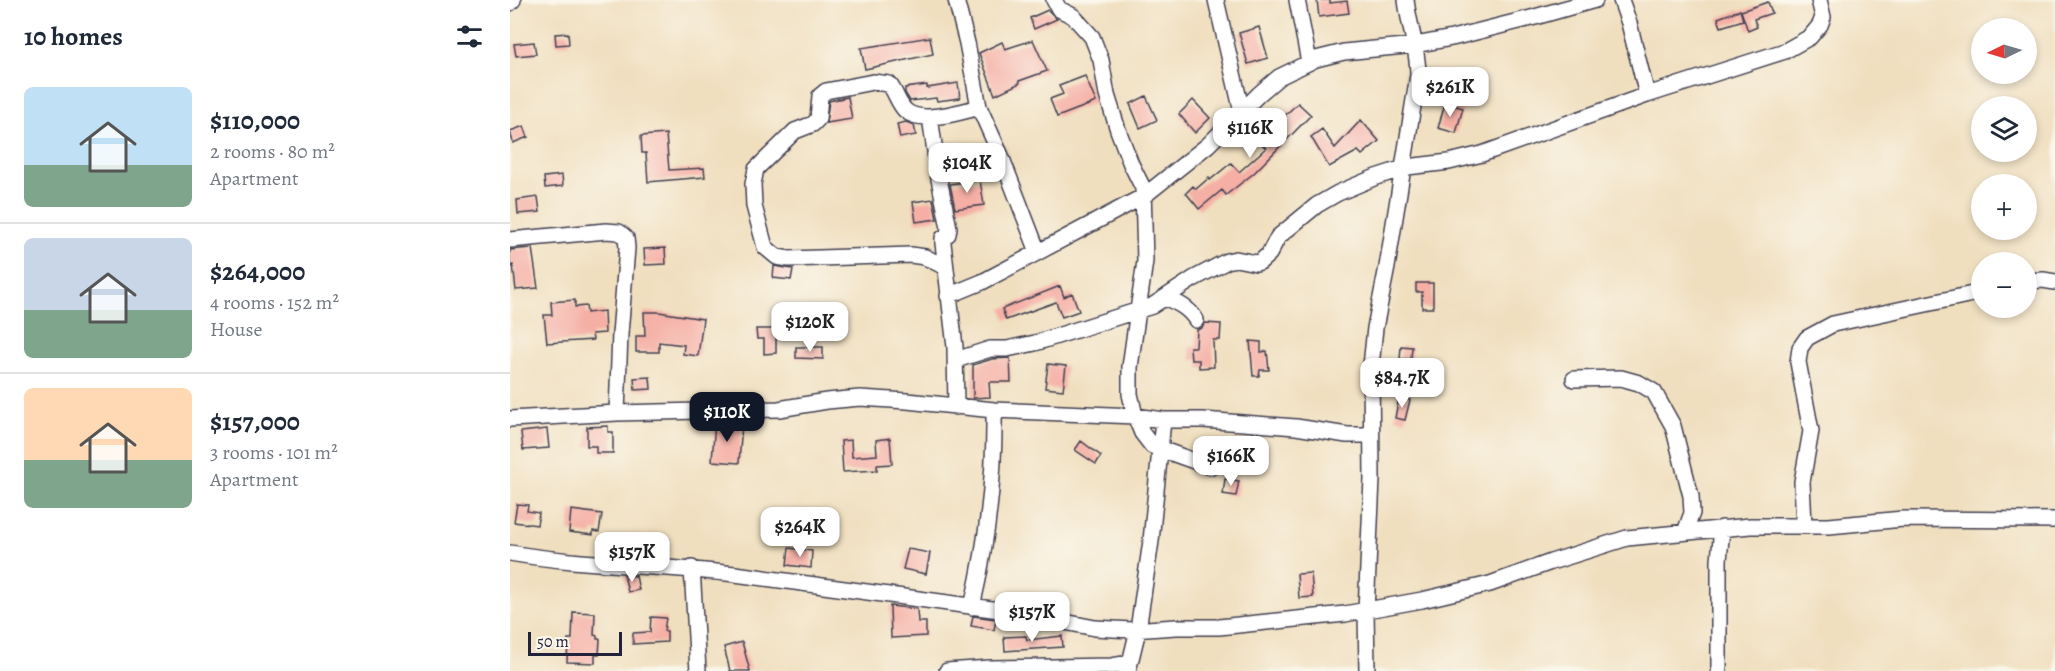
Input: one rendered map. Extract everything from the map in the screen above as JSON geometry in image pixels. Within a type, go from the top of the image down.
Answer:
[{"type":"street","points":[[956,0],[979,107],[1002,156],[1038,252]]},
{"type":"street","points":[[1054,0],[1058,8],[1073,16],[1092,37],[1101,60],[1107,95],[1118,130],[1143,188],[1145,261],[1130,367],[1130,394],[1135,416],[1152,446],[1211,467]]},
{"type":"street","points":[[1216,0],[1242,112]]},
{"type":"street","points":[[1296,0],[1310,62]]},
{"type":"street","points":[[1367,671],[1366,611],[1371,502],[1373,345],[1417,89],[1418,61],[1409,25],[1406,0]]},
{"type":"street","points":[[948,296],[982,282],[1144,196],[1208,145],[1279,77],[1310,62],[1344,52],[1415,45],[1452,38],[1571,3],[1594,0]]},
{"type":"street","points":[[1621,0],[1647,95]]},
{"type":"street","points":[[956,360],[990,349],[1007,349],[1035,343],[1152,306],[1193,279],[1227,261],[1236,259],[1256,263],[1262,261],[1282,233],[1322,202],[1338,193],[1402,168],[1449,162],[1482,153],[1647,95],[1771,57],[1810,37],[1820,26],[1823,17],[1819,0]]},
{"type":"street","points":[[945,267],[925,257],[911,255],[813,259],[779,257],[767,250],[757,220],[753,195],[756,169],[795,131],[813,124],[818,119],[820,96],[826,91],[873,82],[889,84],[902,106],[914,116],[930,117],[979,107]]},
{"type":"street","points":[[930,117],[949,228],[943,240],[956,360],[956,407]]},
{"type":"street","points":[[510,240],[606,231],[618,232],[626,238],[617,413]]},
{"type":"street","points":[[2037,280],[2055,282]]},
{"type":"street","points":[[1804,525],[1802,482],[1811,431],[1798,362],[1800,348],[1807,338],[1842,321],[1971,294]]},
{"type":"street","points":[[1166,298],[1181,305],[1196,320]]},
{"type":"street","points":[[1574,379],[1621,378],[1639,383],[1654,392],[1674,426],[1691,496],[1692,513],[1685,532]]},
{"type":"street","points":[[510,419],[617,413],[779,409],[860,398],[994,410],[1296,426],[1347,435],[1371,435]]},
{"type":"street","points":[[972,607],[993,477],[994,410]]},
{"type":"street","points":[[947,671],[990,668],[1129,667],[1138,630],[1163,420]]},
{"type":"street","points":[[510,553],[615,565],[692,568],[1014,612],[1095,628],[1138,630],[1219,627],[1366,611],[1490,584],[1627,538],[1722,528],[1835,526],[1903,519],[2055,520]]},
{"type":"street","points":[[1719,671],[1719,560],[1722,528]]},
{"type":"street","points":[[692,568],[698,671]]},
{"type":"building","points":[[1317,0],[1330,0],[1330,3],[1347,1],[1349,13],[1319,17]]},
{"type":"building","points":[[1768,2],[1772,13],[1754,19],[1757,27],[1748,31],[1741,11]]},
{"type":"building","points":[[1048,10],[1057,19],[1034,29],[1030,18]]},
{"type":"building","points":[[1740,10],[1743,20],[1721,27],[1718,18]]},
{"type":"building","points":[[1259,27],[1268,58],[1248,64],[1239,33]]},
{"type":"building","points":[[568,33],[569,44],[556,45],[555,34]]},
{"type":"building","points":[[930,37],[933,54],[865,69],[861,48]]},
{"type":"building","points":[[1033,40],[1047,71],[1019,81],[1020,83],[995,95],[979,53],[1002,42],[1005,49]]},
{"type":"building","points":[[534,42],[536,54],[516,56],[514,44]]},
{"type":"building","points":[[1085,76],[1096,102],[1057,117],[1050,99],[1063,94],[1059,86]]},
{"type":"building","points":[[958,83],[960,98],[910,101],[905,93],[905,88],[927,85],[927,88]]},
{"type":"building","points":[[1146,96],[1157,120],[1140,128],[1130,104]]},
{"type":"building","points":[[848,97],[852,119],[826,123],[829,101]]},
{"type":"building","points":[[1193,100],[1210,118],[1195,133],[1179,114]]},
{"type":"building","points":[[1298,103],[1311,115],[1254,173],[1226,195],[1222,190],[1199,209],[1186,193],[1193,186],[1196,189],[1209,178],[1210,180],[1231,163],[1239,172],[1266,148],[1258,141]]},
{"type":"building","points":[[1445,103],[1463,108],[1456,133],[1438,128]]},
{"type":"building","points":[[1361,120],[1379,141],[1362,155],[1358,151],[1329,167],[1311,137],[1322,129],[1335,148]]},
{"type":"building","points":[[906,122],[914,125],[916,135],[900,138],[897,124]]},
{"type":"building","points":[[524,126],[528,137],[513,143],[510,131]]},
{"type":"building","points":[[666,134],[669,170],[704,168],[705,177],[648,182],[646,153],[642,153],[641,136]]},
{"type":"building","points":[[562,175],[563,186],[545,188],[544,177]]},
{"type":"building","points":[[980,180],[984,205],[955,209],[950,184]]},
{"type":"building","points":[[538,197],[540,212],[518,214],[517,200]]},
{"type":"building","points":[[933,199],[937,219],[916,222],[913,202]]},
{"type":"building","points":[[532,248],[538,288],[516,290],[513,265],[510,266],[510,250]]},
{"type":"building","points":[[665,248],[666,264],[645,265],[644,249]]},
{"type":"building","points":[[774,266],[793,269],[791,280],[773,278]]},
{"type":"building","points":[[1416,283],[1433,283],[1433,308],[1422,308],[1422,292],[1416,292]]},
{"type":"building","points":[[1060,286],[1064,297],[1072,293],[1079,311],[1062,317],[1056,302],[1006,320],[1002,309]]},
{"type":"building","points":[[575,300],[575,307],[586,306],[587,313],[604,311],[605,333],[592,334],[593,340],[547,343],[544,315],[552,315],[551,302]]},
{"type":"building","points":[[644,312],[703,319],[698,356],[683,354],[684,345],[659,342],[659,352],[636,352],[636,336],[645,336]]},
{"type":"building","points":[[1205,323],[1221,324],[1220,340],[1213,340],[1214,367],[1199,368],[1199,360],[1191,360],[1190,347],[1196,347],[1197,330]]},
{"type":"building","points":[[756,329],[776,329],[776,353],[764,354],[764,339],[757,339]]},
{"type":"building","points":[[1250,341],[1261,342],[1261,352],[1267,351],[1269,370],[1260,370],[1259,376],[1253,376]]},
{"type":"building","points":[[1401,346],[1412,347],[1411,359],[1400,359]]},
{"type":"building","points":[[796,347],[823,347],[823,359],[796,358]]},
{"type":"building","points":[[1010,358],[1011,382],[989,382],[990,397],[973,398],[973,365],[992,359]]},
{"type":"building","points":[[1048,364],[1066,366],[1063,390],[1045,388]]},
{"type":"building","points":[[650,377],[651,389],[635,390],[634,378]]},
{"type":"building","points":[[1399,397],[1410,400],[1405,420],[1395,418]]},
{"type":"building","points":[[715,422],[742,424],[739,463],[712,461]]},
{"type":"building","points":[[608,426],[608,432],[613,432],[613,453],[596,453],[596,446],[587,446],[587,427]]},
{"type":"building","points":[[547,429],[549,448],[523,450],[521,432]]},
{"type":"building","points":[[890,438],[892,464],[877,465],[877,470],[843,472],[841,441],[851,440],[852,457],[877,455],[876,440]]},
{"type":"building","points":[[1081,441],[1101,456],[1096,464],[1075,450]]},
{"type":"building","points":[[1225,479],[1239,481],[1236,496],[1223,494]]},
{"type":"building","points":[[517,504],[528,505],[527,511],[539,513],[537,525],[514,522]]},
{"type":"building","points":[[571,510],[602,514],[599,532],[593,531],[593,535],[569,532]]},
{"type":"building","points":[[789,548],[812,551],[811,568],[787,565]]},
{"type":"building","points":[[908,549],[930,553],[926,574],[903,569]]},
{"type":"building","points":[[1311,573],[1313,597],[1299,598],[1297,574]]},
{"type":"building","points":[[624,575],[636,576],[639,590],[628,592]]},
{"type":"building","points":[[890,606],[917,609],[918,622],[926,622],[926,636],[891,638]]},
{"type":"building","points":[[573,612],[595,613],[594,635],[600,639],[599,655],[595,655],[595,663],[567,662],[568,639],[572,639]]},
{"type":"building","points":[[973,616],[996,619],[994,630],[971,626]]},
{"type":"building","points":[[651,617],[666,618],[664,631],[667,631],[667,642],[633,644],[633,633],[650,632]]},
{"type":"building","points":[[1026,636],[1027,640],[1062,636],[1063,647],[1005,651],[1004,637]]},
{"type":"building","points":[[742,642],[750,671],[730,671],[724,647]]}]
